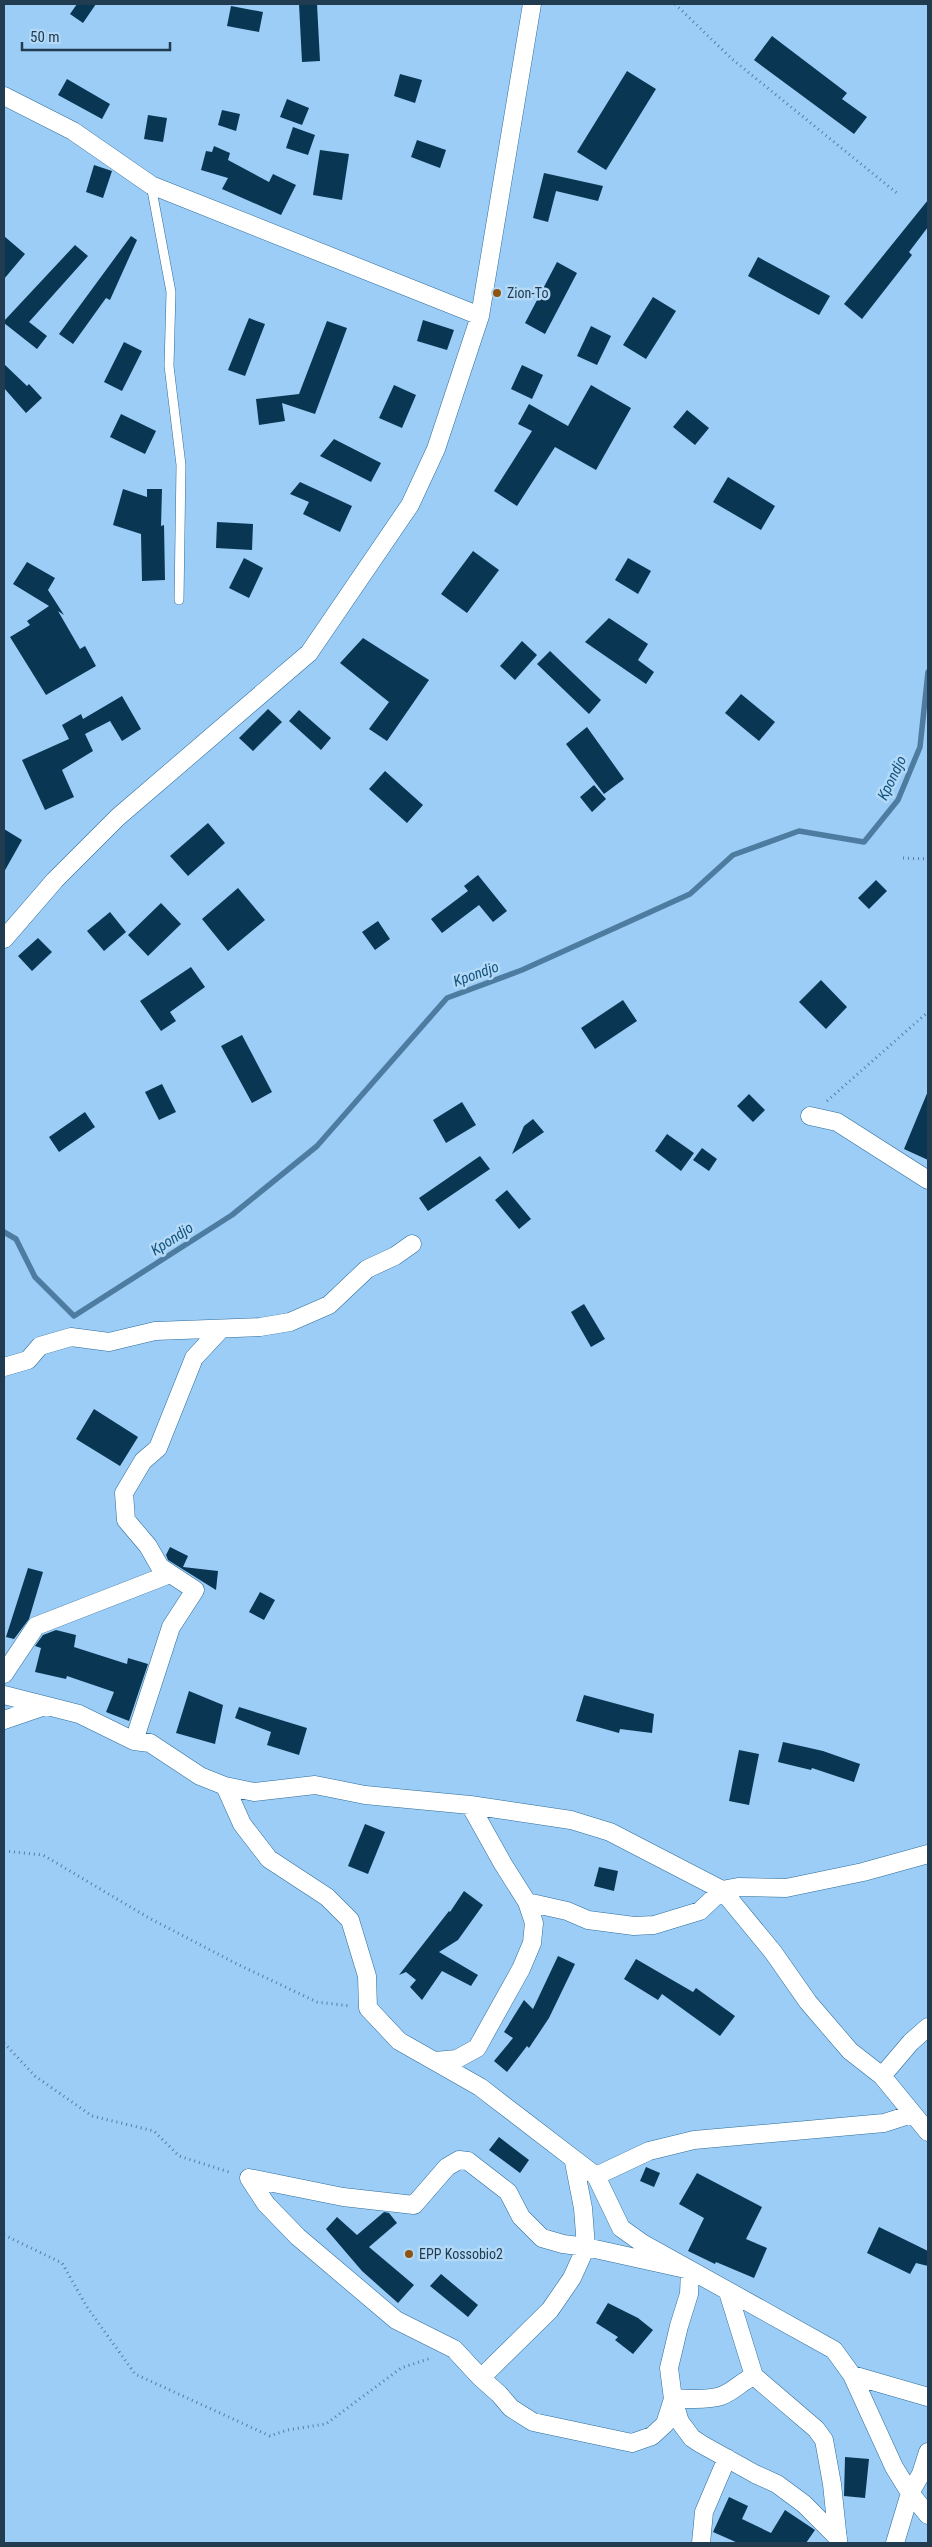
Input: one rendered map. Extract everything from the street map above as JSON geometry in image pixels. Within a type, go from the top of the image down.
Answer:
[{"type":"street","points":[[4,939],[55,880],[118,817],[309,653],[410,506],[436,449],[480,316],[532,4]]},
{"type":"street","points":[[4,96],[73,131],[152,185],[480,316]]},
{"type":"street","points":[[810,1116],[837,1122],[928,1180]]},
{"type":"street","points":[[4,1367],[28,1360],[40,1346],[71,1337],[109,1342],[155,1331],[260,1328],[290,1322],[329,1305],[367,1269],[395,1256],[412,1244]]},
{"type":"street","points":[[134,1741],[171,1627],[195,1590],[160,1567],[148,1546],[126,1520],[124,1493],[143,1461],[158,1448],[194,1358],[220,1329]]},
{"type":"street","points":[[4,1674],[36,1626],[170,1574]]},
{"type":"street","points":[[4,1695],[79,1714],[134,1741],[150,1743],[200,1776],[225,1786],[254,1792],[315,1785],[365,1795],[470,1804],[571,1820],[610,1832],[722,1890],[773,1952],[808,2002],[850,2051],[882,2076],[928,2132]]},
{"type":"street","points":[[4,1720],[46,1706]]},
{"type":"street","points":[[225,1786],[242,1824],[269,1859],[327,1897],[350,1920],[367,1976],[368,2008],[399,2041],[480,2087],[574,2162],[596,2176],[621,2228],[728,2292],[834,2350],[852,2375],[894,2467],[928,2515]]},
{"type":"street","points":[[435,2061],[457,2059],[477,2048],[521,1970],[532,1943],[534,1923],[527,1902],[503,1864],[470,1804]]},
{"type":"street","points":[[527,1902],[567,1911],[588,1920],[634,1926],[654,1925],[700,1911],[722,1890],[738,1887],[786,1888],[863,1872],[928,1854]]},
{"type":"street","points":[[882,2076],[911,2042],[928,2026]]},
{"type":"street","points":[[596,2176],[649,2151],[694,2140],[884,2123],[912,2114]]},
{"type":"street","points":[[249,2178],[342,2198],[414,2205],[447,2167],[459,2160],[468,2160],[508,2192],[521,2217],[542,2238],[690,2270]]},
{"type":"street","points":[[481,2378],[550,2310],[572,2278],[586,2247],[574,2162]]},
{"type":"street","points":[[249,2178],[266,2204],[298,2237],[396,2320],[454,2349],[511,2408],[533,2422],[632,2444],[652,2436],[665,2424],[673,2399]]},
{"type":"street","points":[[690,2270],[689,2294],[669,2368],[673,2399],[680,2422],[692,2438],[777,2484],[804,2504],[838,2540]]},
{"type":"street","points":[[728,2292],[754,2376],[816,2429],[824,2440],[831,2476],[838,2540]]},
{"type":"street","points":[[852,2375],[928,2397]]},
{"type":"street","points":[[673,2399],[719,2397],[729,2393],[743,2380],[754,2376]]},
{"type":"street","points":[[895,2543],[910,2492],[922,2474],[928,2452]]},
{"type":"street","points":[[702,2543],[704,2512],[727,2458]]},
{"type":"lane","points":[[152,185],[171,292],[169,366],[181,465],[179,600]]},
{"type":"path","points":[[675,4],[732,59],[898,194]]},
{"type":"path","points":[[903,858],[928,859]]},
{"type":"path","points":[[810,1116],[928,1012]]},
{"type":"path","points":[[4,1851],[42,1855],[149,1918],[317,2002],[368,2008]]},
{"type":"path","points":[[4,2044],[35,2076],[92,2116],[154,2131],[179,2156],[249,2178]]},
{"type":"path","points":[[4,2235],[62,2263],[87,2307],[135,2374],[270,2436],[287,2430],[326,2424],[401,2368],[454,2349]]},
{"type":"building","points":[[77,4],[96,4],[83,23],[70,14]]},
{"type":"building","points":[[299,4],[317,4],[320,61],[302,62]]},
{"type":"building","points":[[231,6],[263,12],[259,32],[227,26]]},
{"type":"building","points":[[772,36],[847,93],[842,99],[867,117],[854,134],[754,60]]},
{"type":"building","points":[[627,71],[656,89],[606,170],[577,152]]},
{"type":"building","points":[[400,74],[422,80],[415,103],[394,96]]},
{"type":"building","points":[[67,79],[110,104],[102,119],[58,95]]},
{"type":"building","points":[[287,99],[309,108],[302,125],[280,117]]},
{"type":"building","points":[[222,110],[240,114],[236,131],[218,125]]},
{"type":"building","points":[[148,115],[167,118],[163,142],[144,139]]},
{"type":"building","points":[[293,127],[315,135],[308,155],[286,148]]},
{"type":"building","points":[[417,140],[446,150],[440,168],[411,157]]},
{"type":"building","points":[[214,146],[230,153],[228,160],[269,182],[273,174],[296,185],[281,215],[222,189],[228,178],[201,170],[206,151],[212,152]]},
{"type":"building","points":[[320,150],[349,154],[342,200],[313,195]]},
{"type":"building","points":[[94,165],[112,171],[103,198],[86,192]]},
{"type":"building","points":[[544,173],[603,186],[598,201],[556,191],[548,222],[533,218]]},
{"type":"building","points":[[928,200],[928,227],[909,252],[912,255],[862,319],[844,304]]},
{"type":"building","points":[[4,236],[25,254],[4,279]]},
{"type":"building","points":[[131,236],[137,240],[110,300],[106,298],[73,344],[59,334]]},
{"type":"building","points":[[75,245],[88,256],[29,322],[47,336],[37,349],[4,323],[4,321]]},
{"type":"building","points":[[758,257],[830,296],[819,315],[748,276]]},
{"type":"building","points":[[557,262],[577,273],[545,334],[525,323]]},
{"type":"building","points":[[653,297],[676,311],[646,359],[623,345]]},
{"type":"building","points":[[249,318],[265,324],[245,376],[228,370]]},
{"type":"building","points":[[423,320],[454,330],[447,350],[417,341]]},
{"type":"building","points":[[327,321],[347,328],[315,414],[282,403],[285,421],[259,425],[256,399],[299,394]]},
{"type":"building","points":[[591,326],[611,336],[597,365],[577,356]]},
{"type":"building","points":[[124,342],[142,351],[122,391],[104,382]]},
{"type":"building","points":[[4,364],[27,386],[29,384],[42,398],[26,413],[4,388]]},
{"type":"building","points":[[522,365],[543,375],[532,399],[511,389]]},
{"type":"building","points":[[394,385],[416,395],[402,428],[379,418]]},
{"type":"building","points":[[591,385],[631,408],[596,470],[555,447],[517,506],[494,491],[532,431],[518,424],[529,404],[568,426]]},
{"type":"building","points":[[687,410],[709,428],[695,445],[673,427]]},
{"type":"building","points":[[121,414],[156,431],[145,454],[110,437]]},
{"type":"building","points":[[334,439],[381,463],[371,482],[320,456]]},
{"type":"building","points":[[728,477],[775,506],[761,530],[713,502]]},
{"type":"building","points":[[300,482],[352,506],[340,532],[303,514],[309,502],[290,494]]},
{"type":"building","points":[[123,489],[147,497],[147,489],[162,489],[161,526],[164,525],[165,580],[142,581],[141,534],[113,525]]},
{"type":"building","points":[[217,522],[253,524],[252,550],[216,548]]},
{"type":"building","points":[[473,551],[499,570],[467,613],[441,594]]},
{"type":"building","points":[[244,558],[263,568],[249,598],[229,588]]},
{"type":"building","points":[[628,558],[651,571],[638,594],[615,580]]},
{"type":"building","points":[[27,562],[55,578],[48,590],[64,615],[58,611],[80,649],[85,646],[96,666],[46,695],[10,637],[30,625],[27,621],[49,606],[13,584]]},
{"type":"building","points":[[609,618],[648,644],[638,660],[654,672],[646,684],[585,642]]},
{"type":"building","points":[[363,638],[429,680],[387,741],[369,729],[389,702],[340,663]]},
{"type":"building","points":[[522,641],[537,655],[515,680],[500,666]]},
{"type":"building","points":[[550,651],[601,700],[589,714],[537,664]]},
{"type":"building","points":[[741,694],[775,722],[759,741],[725,713]]},
{"type":"building","points":[[122,696],[141,729],[122,741],[110,721],[85,734],[93,751],[62,770],[74,797],[45,810],[22,760],[69,739],[62,725],[81,714],[83,719]]},
{"type":"building","points":[[268,709],[282,722],[253,751],[239,738]]},
{"type":"building","points":[[299,710],[331,738],[321,750],[289,721]]},
{"type":"building","points":[[587,727],[624,779],[604,794],[566,744]]},
{"type":"building","points":[[385,771],[423,805],[407,823],[369,789]]},
{"type":"building","points":[[594,785],[606,799],[592,812],[580,797]]},
{"type":"building","points":[[208,823],[225,843],[188,876],[170,856]]},
{"type":"building","points":[[4,829],[22,840],[4,872]]},
{"type":"building","points":[[478,875],[507,911],[493,922],[479,905],[442,933],[431,919],[468,891],[464,886]]},
{"type":"building","points":[[876,880],[887,891],[869,909],[858,898]]},
{"type":"building","points":[[238,888],[265,920],[228,951],[202,919]]},
{"type":"building","points":[[161,903],[181,924],[148,956],[128,935]]},
{"type":"building","points":[[110,912],[126,932],[104,951],[87,931]]},
{"type":"building","points":[[378,921],[390,939],[375,950],[362,932]]},
{"type":"building","points":[[38,938],[52,952],[32,971],[18,956]]},
{"type":"building","points":[[191,967],[205,987],[170,1012],[176,1021],[161,1031],[140,1001]]},
{"type":"building","points":[[821,980],[847,1007],[826,1029],[799,1002]]},
{"type":"building","points":[[623,1000],[637,1021],[595,1049],[581,1028]]},
{"type":"building","points":[[242,1035],[272,1092],[252,1103],[221,1046]]},
{"type":"building","points":[[162,1084],[176,1112],[159,1120],[145,1092]]},
{"type":"building","points":[[928,1091],[928,1160],[904,1149]]},
{"type":"building","points":[[749,1094],[765,1110],[753,1122],[737,1106]]},
{"type":"building","points":[[462,1102],[476,1125],[446,1143],[433,1120]]},
{"type":"building","points":[[85,1112],[95,1127],[59,1152],[49,1137]]},
{"type":"building","points":[[533,1119],[544,1132],[512,1154],[524,1126]]},
{"type":"building","points":[[667,1134],[694,1153],[681,1171],[655,1151]]},
{"type":"building","points":[[702,1148],[717,1159],[709,1171],[693,1160]]},
{"type":"building","points":[[480,1156],[490,1169],[428,1211],[419,1198]]},
{"type":"building","points":[[507,1190],[531,1219],[519,1229],[495,1200]]},
{"type":"building","points":[[584,1304],[605,1339],[591,1347],[571,1312]]},
{"type":"building","points":[[94,1409],[138,1437],[120,1466],[76,1439]]},
{"type":"building","points":[[170,1547],[188,1556],[183,1567],[218,1571],[216,1590],[168,1560],[166,1555]]},
{"type":"building","points":[[28,1568],[43,1572],[29,1619],[14,1639],[6,1637]]},
{"type":"building","points":[[260,1592],[275,1600],[264,1620],[249,1612]]},
{"type":"building","points":[[56,1630],[76,1635],[74,1647],[127,1664],[128,1658],[148,1664],[129,1721],[106,1712],[114,1692],[67,1676],[66,1679],[35,1672],[41,1648],[35,1646],[43,1635]]},
{"type":"building","points":[[189,1691],[223,1705],[215,1744],[176,1733]]},
{"type":"building","points":[[584,1695],[654,1714],[652,1733],[620,1729],[619,1733],[576,1721]]},
{"type":"building","points":[[239,1707],[307,1728],[299,1755],[267,1745],[271,1732],[235,1718]]},
{"type":"building","points":[[783,1742],[823,1751],[860,1764],[854,1782],[812,1768],[811,1770],[778,1762]]},
{"type":"building","points":[[739,1750],[759,1754],[749,1805],[729,1801]]},
{"type":"building","points":[[365,1824],[385,1832],[368,1874],[348,1866]]},
{"type":"building","points":[[599,1867],[618,1871],[614,1891],[594,1886]]},
{"type":"building","points":[[464,1891],[483,1905],[458,1940],[439,1952],[478,1975],[471,1986],[442,1971],[422,2000],[410,1987],[416,1980],[406,1972],[399,1975],[450,1912]]},
{"type":"building","points":[[558,1956],[575,1964],[549,2018],[529,2048],[527,2046],[507,2072],[494,2061],[513,2038],[504,2032],[524,2000],[533,2009]]},
{"type":"building","points":[[636,1959],[693,1992],[696,1988],[735,2016],[720,2036],[662,1994],[658,2000],[624,1979]]},
{"type":"building","points":[[499,2137],[529,2160],[520,2173],[489,2150]]},
{"type":"building","points":[[646,2167],[660,2173],[654,2187],[640,2181]]},
{"type":"building","points":[[697,2173],[762,2207],[746,2239],[767,2248],[754,2278],[716,2262],[715,2264],[688,2251],[704,2218],[679,2204]]},
{"type":"building","points":[[384,2212],[389,2213],[397,2223],[369,2247],[414,2285],[398,2303],[362,2271],[326,2229],[337,2217],[357,2235]]},
{"type":"building","points":[[879,2227],[928,2251],[928,2266],[916,2263],[910,2274],[867,2253]]},
{"type":"building","points":[[441,2274],[478,2305],[468,2317],[430,2286]]},
{"type":"building","points":[[608,2303],[638,2318],[653,2330],[633,2354],[615,2340],[618,2337],[596,2323]]},
{"type":"building","points":[[845,2457],[869,2459],[865,2498],[844,2496]]},
{"type":"building","points":[[729,2497],[748,2506],[742,2519],[771,2533],[785,2510],[815,2530],[806,2543],[738,2543],[713,2532]]},
{"type":"waterway","name":"Kpondjo","points":[[4,1232],[16,1239],[35,1277],[74,1316],[232,1215],[317,1146],[447,998],[522,970],[690,894],[733,855],[799,831],[864,842],[898,800],[920,747],[928,672]]},
{"type":"place","name":"Zion-To","points":[[497,293]]},
{"type":"place","name":"EPP Kossobio2","points":[[409,2254]]}]
